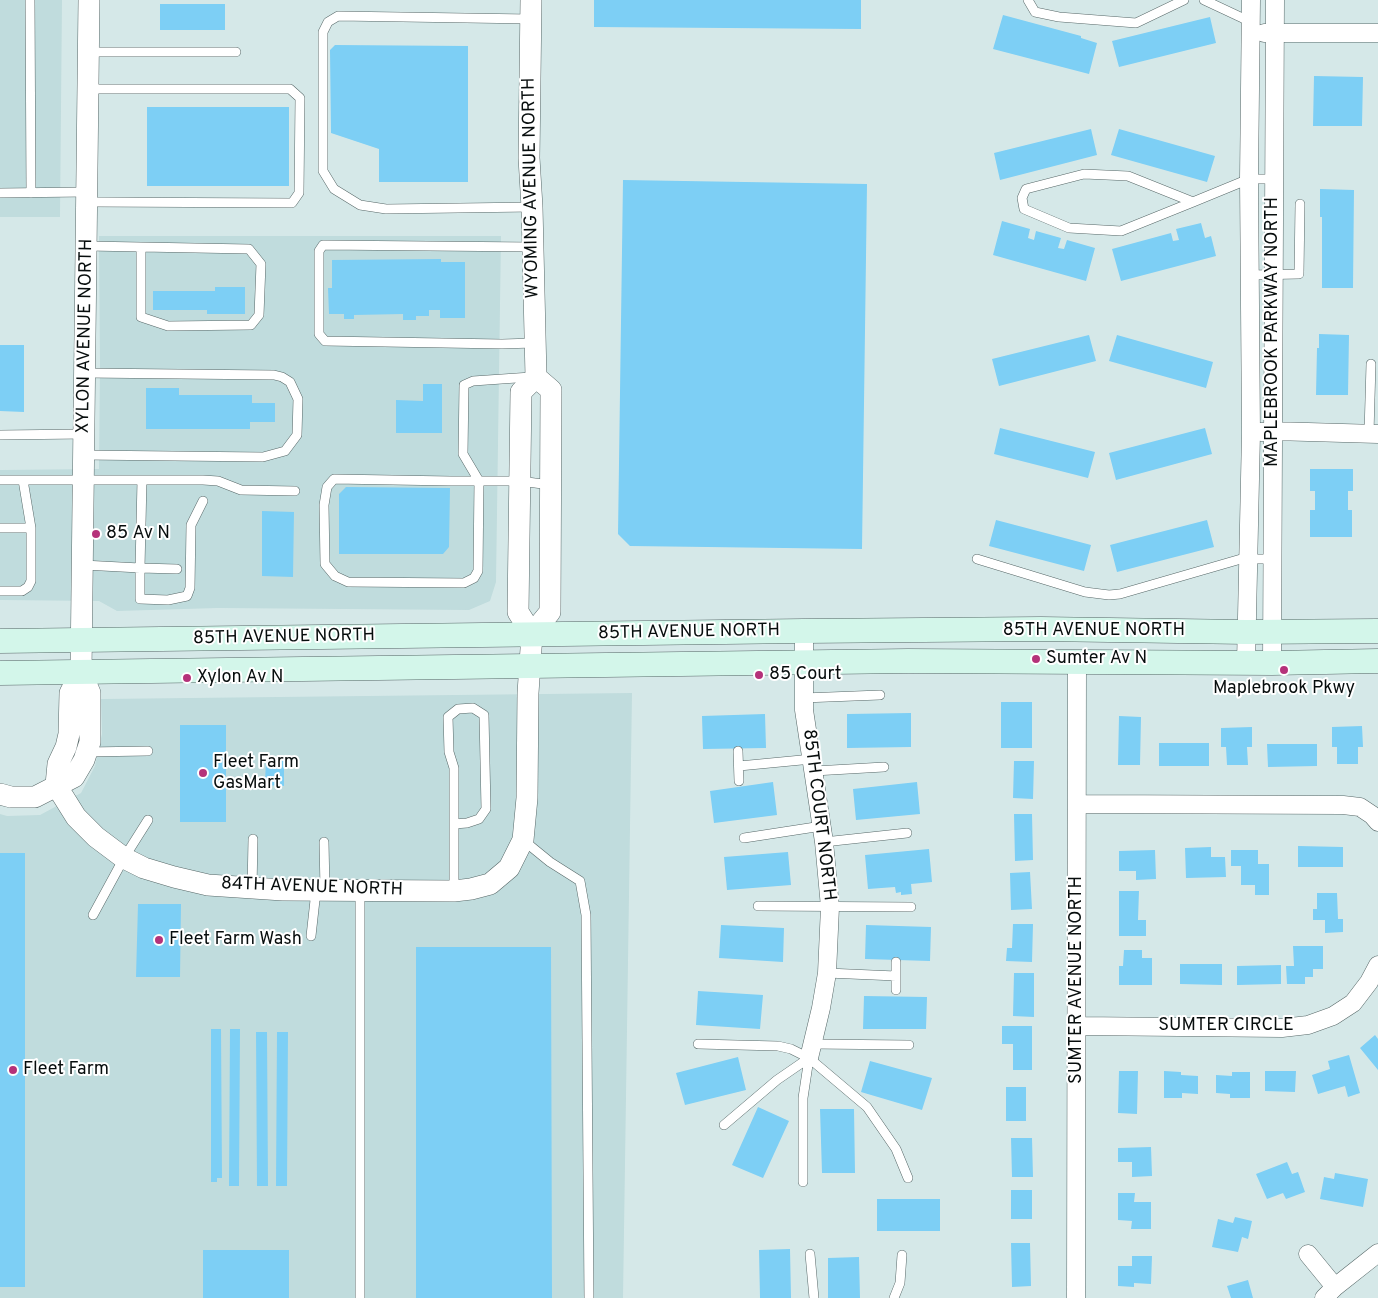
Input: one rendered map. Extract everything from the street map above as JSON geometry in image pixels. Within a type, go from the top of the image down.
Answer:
[{"type":"main road","name":"85TH AVENUE NORTH","points":[[0,641],[1041,629],[1246,632],[1378,631]]},
{"type":"main road","name":"85TH AVENUE NORTH","points":[[0,673],[804,663],[1077,661],[1272,663],[1378,661]]},
{"type":"street","name":"XYLON AVENUE NORTH","points":[[81,672],[89,0]]},
{"type":"street","name":"MAPLEBROOK PARKWAY NORTH","points":[[1246,663],[1251,433],[1249,179],[1251,0]]},
{"type":"street","name":"MAPLEBROOK PARKWAY NORTH","points":[[1272,663],[1274,0]]},
{"type":"street","name":"WYOMING AVENUE NORTH","points":[[531,9],[529,158],[536,377]]},
{"type":"street","points":[[1251,27],[1274,33],[1378,34]]},
{"type":"street","points":[[523,840],[527,798],[529,666],[532,634],[550,612],[551,390],[536,377],[520,392],[518,612],[532,634]]},
{"type":"street","points":[[1251,433],[1273,431],[1374,434]]},
{"type":"street","name":"85TH COURT NORTH","points":[[804,631],[803,698],[823,834],[830,907],[826,973],[821,1008],[811,1051]]},
{"type":"street","name":"SUMTER AVENUE NORTH","points":[[1076,1298],[1077,661]]},
{"type":"street","points":[[0,794],[11,797],[36,797],[74,776],[84,760],[90,742],[90,693],[81,672]]},
{"type":"street","points":[[56,785],[58,764],[66,747],[69,734],[70,693],[81,672]]},
{"type":"street","name":"84TH AVENUE NORTH","points":[[56,785],[76,817],[96,837],[124,858],[144,868],[208,885],[252,889],[360,891],[471,890],[490,884],[509,868],[523,840]]},
{"type":"street","points":[[1077,804],[1343,805],[1360,807],[1372,815],[1378,822]]},
{"type":"street","name":"SUMTER CIRCLE","points":[[1077,1026],[1282,1028],[1308,1025],[1332,1016],[1353,1003],[1369,982],[1378,965]]},
{"type":"street","points":[[1308,1254],[1329,1292],[1378,1253]]},
{"type":"lane","points":[[30,0],[31,193]]},
{"type":"lane","points":[[1028,0],[1035,12],[1059,18],[1136,23],[1184,0]]},
{"type":"lane","points":[[1204,0],[1251,27]]},
{"type":"lane","points":[[531,9],[338,16],[328,22],[323,32],[323,171],[334,190],[360,205],[386,209],[532,207]]},
{"type":"lane","points":[[88,52],[236,52]]},
{"type":"lane","points":[[0,193],[292,203],[299,193],[300,98],[290,89],[87,88]]},
{"type":"lane","points":[[1194,202],[1128,176],[1084,174],[1026,189],[1022,198],[1024,209],[1069,228],[1121,230],[1194,202],[1249,179],[1274,179]]},
{"type":"lane","points":[[1251,275],[1299,274],[1300,204]]},
{"type":"lane","points":[[533,247],[323,245],[320,251],[319,334],[325,341],[534,343]]},
{"type":"lane","points":[[87,246],[141,247],[249,249],[261,264],[259,315],[251,325],[168,326],[141,317],[141,247]]},
{"type":"lane","points":[[1371,364],[1374,434]]},
{"type":"lane","points":[[84,455],[263,457],[285,451],[297,435],[298,399],[290,382],[274,375],[85,372]]},
{"type":"lane","points":[[536,377],[474,381],[464,385],[463,454],[479,481],[478,571],[474,578],[464,583],[348,582],[335,576],[325,564],[324,505],[327,487],[334,479],[479,481],[520,480],[550,485]]},
{"type":"lane","points":[[0,435],[85,434]]},
{"type":"lane","points":[[0,480],[218,481],[241,490],[295,491]]},
{"type":"lane","points":[[0,591],[22,591],[28,587],[31,581],[31,528],[22,480]]},
{"type":"lane","points":[[142,480],[140,599],[168,600],[187,596],[190,588],[191,525],[203,501]]},
{"type":"lane","points":[[0,528],[31,528]]},
{"type":"lane","points":[[977,559],[1085,592],[1110,596],[1248,558],[1271,559]]},
{"type":"lane","points":[[83,565],[177,569]]},
{"type":"lane","points":[[803,698],[880,695]]},
{"type":"lane","points":[[454,824],[467,823],[479,819],[486,809],[484,715],[474,708],[458,709],[448,717],[449,752],[454,768],[454,824],[454,891]]},
{"type":"lane","points":[[87,752],[148,751]]},
{"type":"lane","points":[[738,752],[739,782]]},
{"type":"lane","points":[[738,766],[813,765],[884,767]]},
{"type":"lane","points":[[94,915],[124,858],[148,820]]},
{"type":"lane","points":[[744,838],[823,834],[907,833]]},
{"type":"lane","points":[[252,889],[253,839]]},
{"type":"lane","points":[[523,840],[550,862],[580,881],[586,915],[589,1298]]},
{"type":"lane","points":[[311,936],[320,890],[324,842]]},
{"type":"lane","points":[[360,891],[360,1298]]},
{"type":"lane","points":[[758,906],[911,907]]},
{"type":"lane","points":[[896,962],[896,990]]},
{"type":"lane","points":[[826,973],[896,976]]},
{"type":"lane","points":[[698,1044],[778,1046],[811,1051],[909,1045]]},
{"type":"lane","points":[[724,1125],[811,1051]]},
{"type":"lane","points":[[811,1051],[867,1107],[896,1149],[908,1178]]},
{"type":"lane","points":[[803,1182],[803,1098],[811,1051]]},
{"type":"lane","points":[[810,1254],[814,1298]]},
{"type":"lane","points":[[894,1298],[900,1284],[902,1255]]},
{"type":"shaded area","points":[[0,0],[62,0],[60,217],[0,217]]},
{"type":"shaded area","points":[[99,236],[501,236],[496,582],[490,601],[469,610],[218,608],[117,611],[99,601],[0,600],[0,470],[99,469]]},
{"type":"shaded area","points":[[632,693],[623,1298],[0,1298],[0,814],[7,816],[40,815],[81,793],[95,766],[102,734],[101,699]]},
{"type":"building","points":[[594,0],[861,0],[861,29],[594,27]]},
{"type":"building","points":[[160,4],[225,4],[225,30],[160,30]]},
{"type":"building","points":[[1003,15],[1081,36],[1081,38],[1097,43],[1089,74],[993,49]]},
{"type":"building","points":[[1210,17],[1216,43],[1119,67],[1112,41]]},
{"type":"building","points":[[335,45],[468,46],[468,182],[379,182],[379,149],[331,133],[330,50]]},
{"type":"building","points":[[1314,76],[1363,77],[1362,126],[1313,126]]},
{"type":"building","points":[[147,107],[289,107],[289,186],[147,186]]},
{"type":"building","points":[[1091,129],[1097,155],[1000,180],[994,153]]},
{"type":"building","points":[[1119,129],[1215,156],[1207,182],[1111,155]]},
{"type":"building","points":[[623,180],[867,184],[862,549],[630,546],[618,534]]},
{"type":"building","points":[[1320,189],[1354,190],[1353,288],[1322,288]]},
{"type":"building","points":[[1002,221],[1030,229],[1028,238],[1034,240],[1036,231],[1061,238],[1058,248],[1064,249],[1067,240],[1095,248],[1086,281],[993,255]]},
{"type":"building","points":[[1201,223],[1205,238],[1211,236],[1216,256],[1121,281],[1112,249],[1171,233],[1173,241],[1179,240],[1176,229]]},
{"type":"building","points":[[441,259],[441,262],[465,262],[465,318],[440,318],[440,310],[429,310],[429,316],[416,316],[416,320],[403,320],[403,314],[354,315],[354,319],[344,319],[344,314],[329,314],[328,288],[332,288],[332,260]]},
{"type":"building","points":[[215,287],[245,287],[245,314],[207,314],[207,310],[153,310],[153,291],[215,291]]},
{"type":"building","points":[[1319,334],[1349,335],[1348,395],[1316,395]]},
{"type":"building","points":[[1089,335],[1096,361],[999,386],[992,359]]},
{"type":"building","points":[[1117,335],[1213,362],[1206,388],[1109,361]]},
{"type":"building","points":[[0,345],[24,345],[24,412],[0,411]]},
{"type":"building","points":[[423,384],[442,384],[442,433],[396,433],[396,400],[423,401]]},
{"type":"building","points":[[146,388],[179,388],[179,395],[252,395],[252,403],[275,403],[275,422],[250,422],[250,429],[146,429]]},
{"type":"building","points":[[1000,428],[1095,452],[1088,478],[994,454]]},
{"type":"building","points":[[1205,428],[1212,454],[1116,480],[1109,453]]},
{"type":"building","points":[[1310,469],[1353,469],[1353,491],[1348,491],[1348,510],[1352,510],[1352,537],[1310,537],[1310,510],[1315,510],[1315,491],[1310,491]]},
{"type":"building","points":[[346,487],[450,488],[449,547],[443,554],[339,554],[339,494]]},
{"type":"building","points":[[262,511],[294,512],[293,577],[262,576]]},
{"type":"building","points":[[996,520],[1091,545],[1084,571],[989,546]]},
{"type":"building","points":[[1207,520],[1214,547],[1117,572],[1110,545]]},
{"type":"building","points":[[1001,702],[1032,702],[1032,748],[1001,748]]},
{"type":"building","points":[[911,713],[911,747],[847,748],[847,714]]},
{"type":"building","points":[[765,714],[766,748],[703,749],[702,716]]},
{"type":"building","points":[[1119,716],[1141,717],[1140,765],[1118,765]]},
{"type":"building","name":"Fleet Farm GasMart","points":[[180,725],[226,725],[226,822],[180,822]]},
{"type":"building","points":[[1362,726],[1363,747],[1358,747],[1358,764],[1337,764],[1337,747],[1332,747],[1332,727]]},
{"type":"building","points":[[1252,727],[1252,747],[1247,747],[1248,765],[1227,765],[1226,747],[1221,747],[1221,728]]},
{"type":"building","points":[[1159,743],[1209,743],[1209,766],[1159,766]]},
{"type":"building","points":[[1267,744],[1317,744],[1317,766],[1268,767]]},
{"type":"building","name":"Fleet Farm GasMart","points":[[266,758],[284,758],[284,786],[265,785]]},
{"type":"building","points":[[1014,761],[1034,761],[1033,799],[1013,798]]},
{"type":"building","points":[[773,782],[777,815],[714,823],[710,791]]},
{"type":"building","points":[[917,782],[920,814],[856,820],[853,789]]},
{"type":"building","points":[[1014,814],[1032,814],[1033,860],[1015,861]]},
{"type":"building","points":[[1298,846],[1343,847],[1343,867],[1298,867]]},
{"type":"building","points":[[1211,847],[1211,857],[1225,857],[1226,877],[1186,878],[1185,848]]},
{"type":"building","points":[[929,849],[932,882],[911,884],[912,894],[901,895],[901,892],[896,893],[895,887],[868,889],[865,855]]},
{"type":"building","points":[[1155,850],[1156,879],[1136,880],[1136,871],[1119,871],[1119,851]]},
{"type":"building","points":[[1231,850],[1258,850],[1258,864],[1269,864],[1269,895],[1255,895],[1255,885],[1241,885],[1241,866],[1231,866]]},
{"type":"building","points":[[788,852],[791,885],[727,890],[724,857]]},
{"type":"building","name":"Fleet Farm","points":[[0,853],[25,853],[25,1287],[0,1287]]},
{"type":"building","points":[[1030,872],[1032,909],[1011,910],[1010,873]]},
{"type":"building","points":[[1119,891],[1139,891],[1138,920],[1146,920],[1146,936],[1119,936]]},
{"type":"building","points":[[1317,893],[1337,893],[1338,919],[1343,919],[1343,932],[1325,933],[1325,920],[1313,920],[1313,909],[1317,909]]},
{"type":"building","name":"Fleet Farm Wash","points":[[138,904],[181,904],[180,977],[136,977]]},
{"type":"building","points":[[1013,924],[1033,924],[1032,962],[1006,961],[1007,948],[1012,948]]},
{"type":"building","points":[[721,925],[784,928],[783,962],[719,958]]},
{"type":"building","points":[[866,925],[931,927],[930,961],[865,959]]},
{"type":"building","points":[[1293,946],[1323,946],[1323,969],[1313,969],[1313,977],[1305,977],[1305,984],[1287,984],[1286,966],[1294,966]]},
{"type":"building","points":[[416,947],[551,947],[552,1298],[416,1298]]},
{"type":"building","points":[[1124,950],[1142,950],[1142,958],[1152,958],[1152,985],[1119,985],[1119,966],[1123,966]]},
{"type":"building","points":[[1180,964],[1222,964],[1222,985],[1180,984]]},
{"type":"building","points":[[1281,965],[1281,984],[1237,985],[1237,966]]},
{"type":"building","points":[[1014,973],[1034,973],[1034,1017],[1013,1016]]},
{"type":"building","points":[[698,991],[763,995],[760,1029],[696,1025]]},
{"type":"building","points":[[864,996],[927,997],[926,1029],[863,1029]]},
{"type":"building","points":[[1002,1026],[1032,1026],[1032,1070],[1013,1070],[1013,1044],[1002,1044]]},
{"type":"building","points":[[211,1029],[221,1029],[222,1178],[217,1178],[217,1182],[211,1182]]},
{"type":"building","points":[[230,1029],[240,1029],[239,1186],[229,1186]]},
{"type":"building","points":[[256,1032],[267,1032],[268,1186],[257,1186]]},
{"type":"building","points":[[277,1032],[288,1032],[287,1186],[276,1186]]},
{"type":"building","points":[[1375,1035],[1378,1039],[1378,1070],[1360,1048]]},
{"type":"building","points":[[1349,1055],[1360,1093],[1348,1097],[1345,1086],[1318,1094],[1312,1075],[1330,1069],[1328,1061]]},
{"type":"building","points":[[738,1057],[746,1090],[685,1105],[676,1073]]},
{"type":"building","points":[[870,1061],[932,1078],[922,1110],[861,1092]]},
{"type":"building","points":[[1119,1071],[1138,1071],[1137,1114],[1118,1113]]},
{"type":"building","points":[[1164,1071],[1198,1076],[1198,1094],[1182,1093],[1182,1098],[1164,1098]]},
{"type":"building","points":[[1265,1071],[1296,1071],[1295,1092],[1265,1091]]},
{"type":"building","points":[[1232,1072],[1250,1072],[1250,1098],[1230,1098],[1230,1094],[1216,1093],[1216,1075],[1232,1076]]},
{"type":"building","points":[[1006,1087],[1026,1087],[1026,1121],[1006,1121]]},
{"type":"building","points":[[758,1107],[789,1121],[763,1178],[732,1165]]},
{"type":"building","points":[[820,1109],[854,1109],[855,1173],[822,1173]]},
{"type":"building","points":[[1011,1138],[1032,1138],[1033,1177],[1012,1177]]},
{"type":"building","points":[[1151,1147],[1152,1176],[1132,1177],[1132,1162],[1118,1162],[1118,1148]]},
{"type":"building","points":[[1287,1162],[1292,1174],[1298,1172],[1305,1192],[1286,1199],[1283,1193],[1267,1199],[1256,1174]]},
{"type":"building","points":[[1335,1173],[1368,1179],[1363,1207],[1320,1199],[1324,1177],[1334,1179]]},
{"type":"building","points":[[1011,1190],[1032,1190],[1032,1219],[1011,1219]]},
{"type":"building","points":[[1118,1193],[1135,1193],[1134,1202],[1151,1202],[1151,1229],[1131,1229],[1132,1221],[1118,1220]]},
{"type":"building","points":[[877,1199],[940,1199],[940,1231],[877,1231]]},
{"type":"building","points":[[1235,1217],[1252,1221],[1248,1239],[1242,1237],[1238,1252],[1212,1247],[1218,1219],[1233,1223]]},
{"type":"building","points":[[1011,1243],[1030,1243],[1031,1286],[1012,1287]]},
{"type":"building","points":[[790,1249],[791,1298],[760,1298],[759,1250]]},
{"type":"building","points":[[203,1250],[289,1250],[289,1298],[203,1298]]},
{"type":"building","points":[[1132,1256],[1152,1256],[1151,1284],[1134,1283],[1134,1287],[1118,1286],[1118,1266],[1132,1266]]},
{"type":"building","points":[[859,1257],[860,1298],[828,1298],[828,1258]]},
{"type":"building","points":[[1248,1280],[1253,1298],[1231,1298],[1227,1286]]},
{"type":"place","name":"85 Av N","points":[[96,534]]},
{"type":"place","name":"Sumter Av N","points":[[1036,659]]},
{"type":"place","name":"Maplebrook Pkwy","points":[[1284,670]]},
{"type":"place","name":"85 Court","points":[[759,675]]},
{"type":"place","name":"Xylon Av N","points":[[187,678]]},
{"type":"place","name":"Fleet Farm GasMart","points":[[203,773]]},
{"type":"place","name":"Fleet Farm Wash","points":[[159,940]]},
{"type":"place","name":"Fleet Farm","points":[[13,1070]]}]
